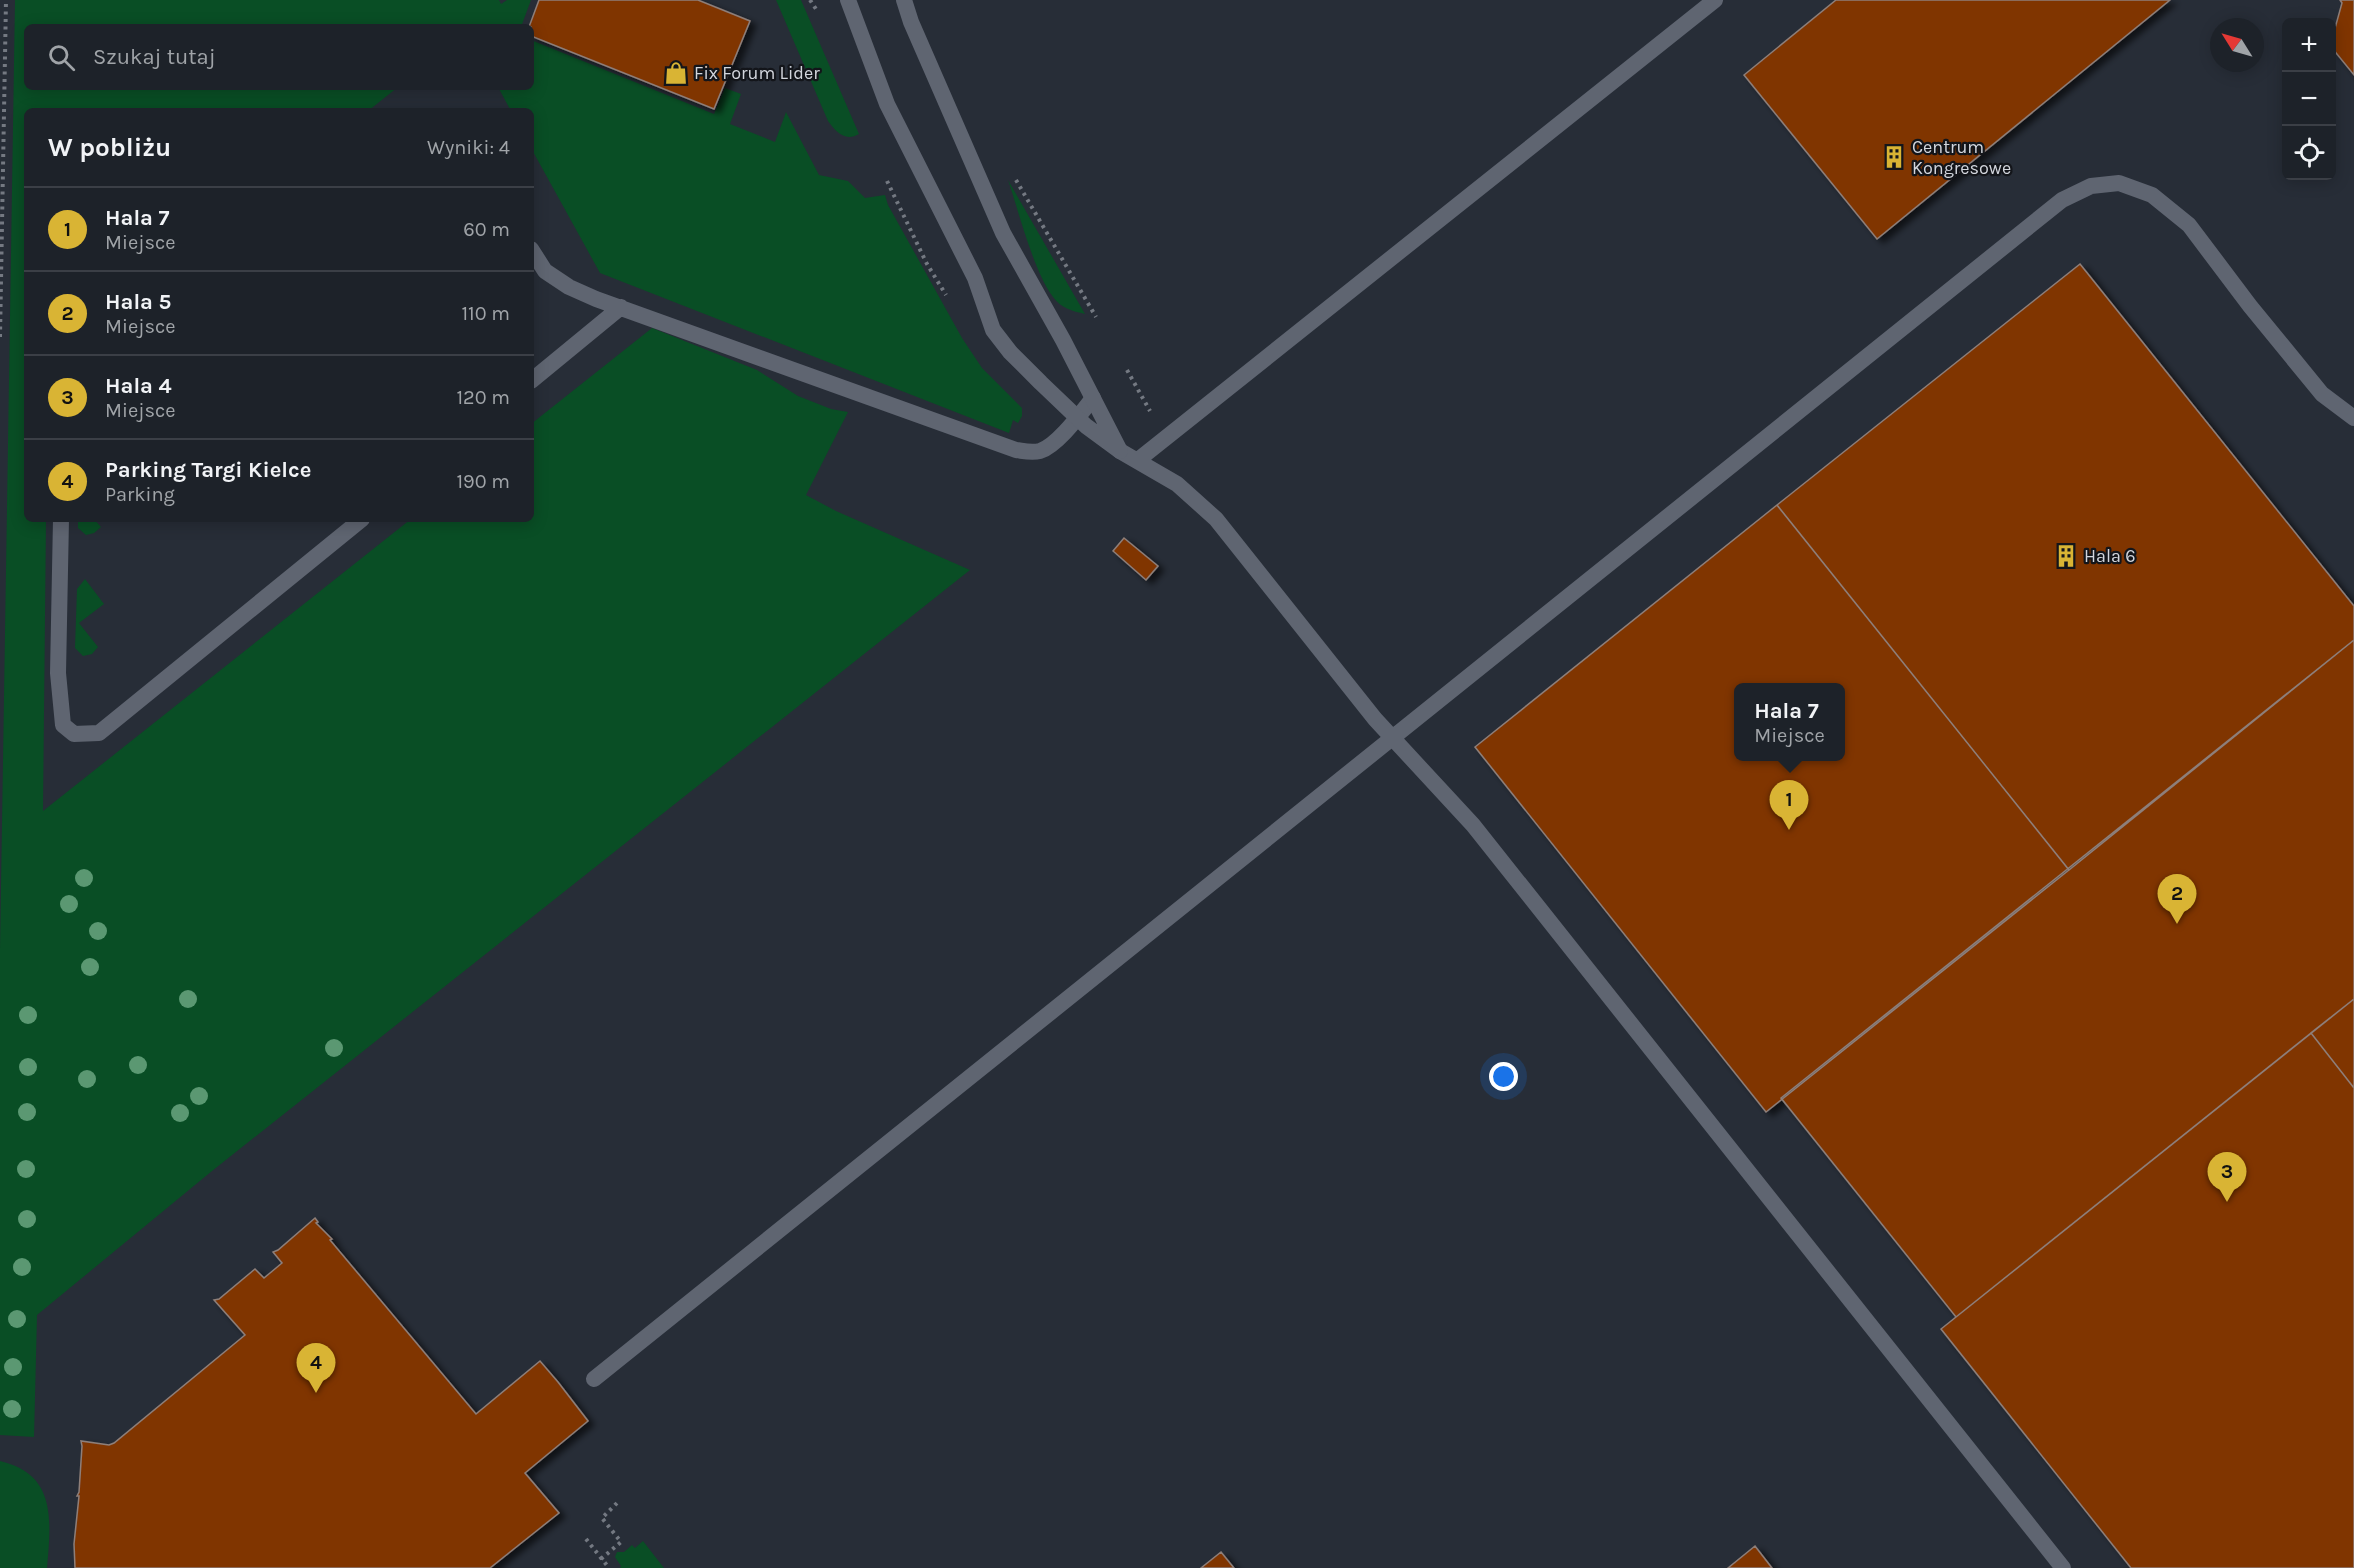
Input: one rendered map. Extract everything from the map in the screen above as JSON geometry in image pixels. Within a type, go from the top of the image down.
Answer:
[{"type":"street","points":[[848,0],[888,104],[975,278],[993,330],[1023,366],[1086,426],[1120,451],[1177,484],[1216,519],[1391,738],[1442,789],[1473,825],[2063,1568]]},
{"type":"street","points":[[904,0],[911,22],[1003,233],[1094,398],[1120,451]]},
{"type":"street","points":[[1138,460],[1715,0]]},
{"type":"street","points":[[594,1379],[2061,200],[2091,186],[2119,183],[2152,195],[2189,225],[2250,306],[2322,394],[2354,418]]},
{"type":"street","points":[[534,254],[545,271],[561,282],[596,298],[1016,450],[1031,452],[1043,450],[1064,432],[1094,398]]},
{"type":"street","points":[[534,379],[621,307]]},
{"type":"street","points":[[61,522],[58,673],[63,725],[74,734],[99,733],[358,522]]},
{"type":"path","points":[[0,338],[2,52],[6,0]]},
{"type":"path","points":[[1012,174],[1096,317]]},
{"type":"path","points":[[1127,370],[1151,411]]},
{"type":"path","points":[[601,1559],[621,1542],[602,1518],[618,1502]]},
{"type":"path","points":[[586,1539],[609,1568]]},
{"type":"green space","points":[[15,0],[499,0],[501,4],[507,0],[531,0],[522,24],[24,24],[24,90],[394,90],[372,108],[24,108],[24,522],[46,522],[43,811],[407,522],[534,522],[534,422],[652,328],[757,370],[798,396],[831,409],[848,412],[806,495],[836,511],[970,570],[212,1171],[37,1315],[34,1437],[0,1435],[0,950]]},
{"type":"green space","points":[[776,0],[801,0],[859,134],[849,137],[841,135],[828,121]]},
{"type":"green space","points":[[534,41],[714,114],[725,88],[741,94],[730,124],[775,142],[786,112],[819,175],[848,181],[865,198],[885,195],[888,205],[962,338],[982,368],[1022,408],[1022,416],[1018,423],[1013,420],[1009,433],[600,273],[534,153],[534,108],[509,108],[500,90],[534,90]]},
{"type":"green space","points":[[1008,180],[1085,314],[1060,304],[1046,286],[1033,257]]},
{"type":"green space","points":[[78,522],[97,522],[101,527],[94,533],[86,535],[78,528]]},
{"type":"green space","points":[[85,579],[104,604],[79,623],[98,647],[92,654],[83,656],[75,648],[77,589]]},
{"type":"green space","points":[[0,1461],[19,1467],[41,1488],[49,1517],[47,1568],[0,1568]]},
{"type":"green space","points":[[643,1541],[664,1568],[620,1568],[615,1557],[617,1552],[624,1552],[632,1545],[635,1548]]},
{"type":"building","name":"Fix Forum Lider","points":[[539,0],[698,0],[750,21],[714,109],[534,37],[534,24],[530,24]]},
{"type":"building","name":"Centrum Kongresowe","points":[[1836,0],[2170,0],[1877,239],[1744,75]]},
{"type":"building","points":[[2340,0],[2354,0],[2354,75],[2336,53],[2336,25],[2342,3]]},
{"type":"building","name":"Hala 6","points":[[2080,264],[2354,606],[2354,640],[2069,870],[1777,505]]},
{"type":"building","points":[[1777,505],[2069,870],[1766,1112],[1475,747]]},
{"type":"building","points":[[1124,538],[1158,566],[1146,580],[1113,551]]},
{"type":"building","points":[[2354,640],[2354,999],[1956,1317],[1781,1098]]},
{"type":"building","points":[[2354,999],[2354,1088],[2311,1033]]},
{"type":"building","points":[[2311,1033],[2354,1088],[2354,1568],[2131,1568],[1941,1329]]},
{"type":"building","points":[[315,1218],[318,1222],[316,1223],[332,1239],[330,1240],[476,1414],[540,1361],[558,1382],[588,1421],[525,1473],[559,1513],[490,1568],[75,1568],[74,1544],[81,1441],[109,1445],[114,1443],[245,1335],[214,1300],[219,1299],[255,1269],[264,1278],[282,1263],[273,1252]]},
{"type":"building","points":[[1755,1546],[1772,1568],[1728,1568]]},
{"type":"building","points":[[1221,1552],[1234,1568],[1201,1568]]},
{"type":"place","name":"Fix Forum Lider","points":[[676,73]]},
{"type":"place","name":"Centrum Kongresowe","points":[[1894,157]]},
{"type":"place","name":"Hala 6","points":[[2066,556]]},
{"type":"place","name":"Hala 7","points":[[1789,830]]},
{"type":"place","name":"Hala 5","points":[[2177,924]]},
{"type":"place","name":"Hala 4","points":[[2227,1202]]},
{"type":"place","name":"Parking Targi Kielce","points":[[316,1393]]}]
